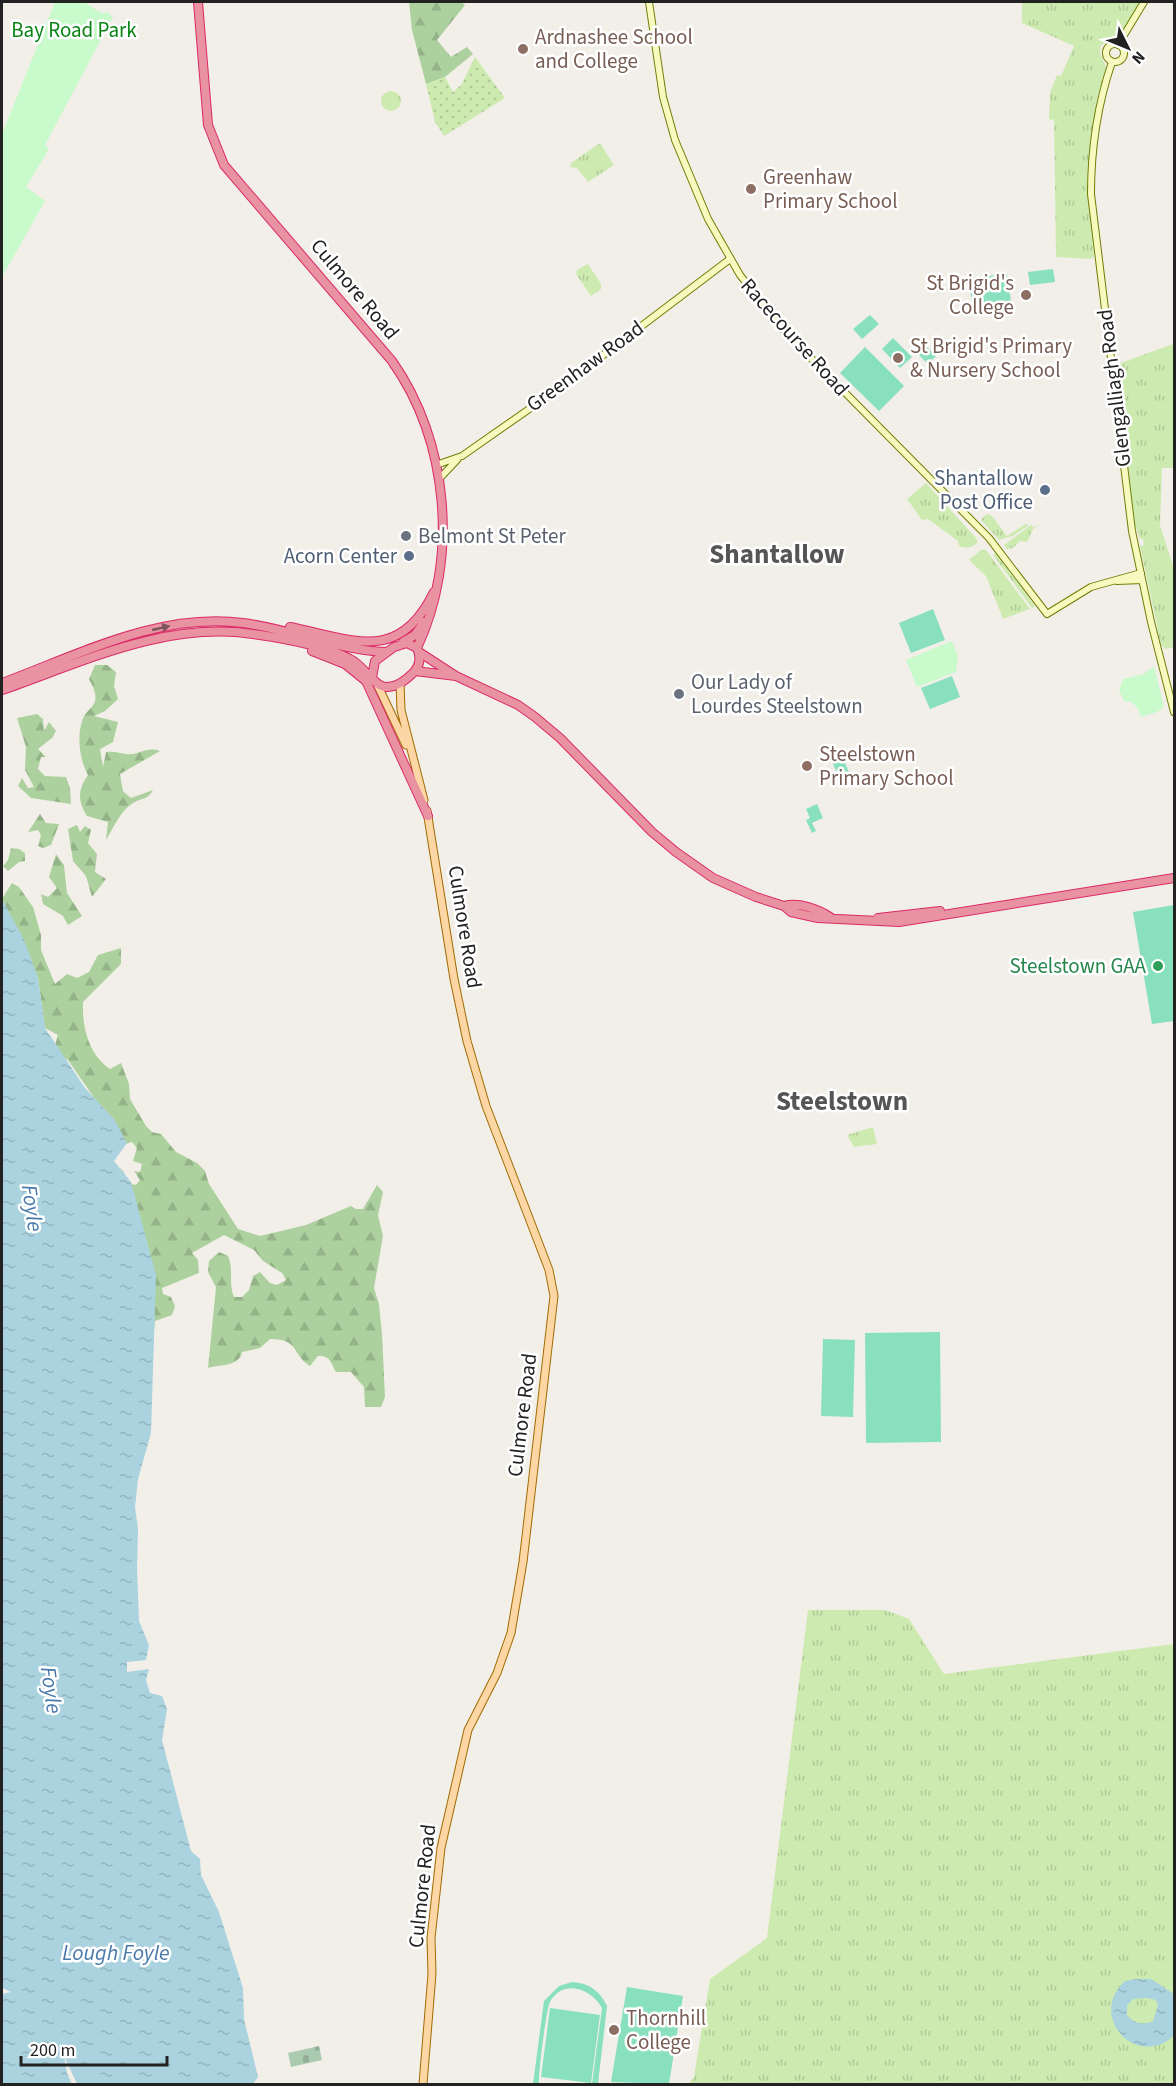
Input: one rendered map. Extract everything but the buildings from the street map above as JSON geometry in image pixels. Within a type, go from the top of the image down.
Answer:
[{"type":"highway","name":"Culmore Road","points":[[198,2],[208,125],[224,165],[308,260],[398,370],[423,418],[439,479],[442,542],[440,578],[418,650]]},
{"type":"highway","points":[[4,686],[144,632],[208,621],[276,624],[356,641],[383,641],[404,633],[417,620],[440,578]]},
{"type":"highway","name":"Culmore Road","points":[[402,643],[415,635],[429,616]]},
{"type":"highway","points":[[241,623],[362,650],[386,652]]},
{"type":"highway","points":[[4,686],[107,652],[173,634],[237,632],[337,653],[353,660],[374,680],[388,687],[400,683],[415,671],[419,663],[418,650]]},
{"type":"highway","points":[[281,640],[340,662],[366,681],[428,816]]},
{"type":"highway","points":[[374,680],[375,661],[402,643],[418,650],[456,676],[518,705],[560,738],[652,832],[676,852],[733,888],[784,906],[792,904],[820,910],[831,917],[899,922],[1174,878]]},
{"type":"highway","points":[[415,671],[456,676]]},
{"type":"main road","name":"Racecourse Road","points":[[649,2],[660,77],[671,126],[708,219],[730,259],[762,305],[786,333],[989,538],[1047,614],[1092,587],[1141,577]]},
{"type":"main road","name":"Glengalliagh Road","points":[[1118,45],[1144,2]]},
{"type":"main road","name":"Glengalliagh Road","points":[[1118,45],[1122,49],[1123,57],[1117,62],[1112,62],[1107,59],[1106,50],[1110,46],[1118,45]]},
{"type":"main road","name":"Glengalliagh Road","points":[[1112,62],[1096,115],[1091,159],[1091,194],[1132,531],[1174,712]]},
{"type":"main road","name":"Greenhaw Road","points":[[436,465],[462,456],[565,384],[730,259]]},
{"type":"main road","points":[[439,479],[462,456]]},
{"type":"main road","name":"Culmore Road","points":[[374,680],[411,755]]},
{"type":"main road","name":"Culmore Road","points":[[400,683],[401,710],[428,816],[445,927],[468,1043],[486,1106],[549,1270],[554,1296],[523,1562],[511,1633],[498,1673],[468,1730],[441,1848],[431,1938],[432,1974],[423,2085]]},
{"type":"green space","name":"Bay Road Park","points":[[55,2],[84,2],[101,13],[107,12],[113,17],[45,145],[49,149],[26,187],[45,201],[2,277],[2,134]]},
{"type":"green space","points":[[409,2],[461,2],[465,5],[437,40],[451,57],[467,47],[473,54],[445,77],[426,84],[412,30]]},
{"type":"green space","points":[[1022,2],[1141,2],[1118,37],[1101,45],[1100,53],[1106,67],[1097,100],[1089,190],[1094,257],[1090,259],[1056,257],[1054,120],[1049,119],[1050,93],[1057,75],[1061,76],[1074,46],[1022,23]]},
{"type":"green space","points":[[475,57],[505,98],[444,136],[435,122],[426,84],[445,77],[453,92],[461,85]]},
{"type":"green space","points":[[391,91],[398,94],[401,101],[398,108],[391,111],[384,108],[381,101],[384,94]]},
{"type":"green space","points":[[600,143],[614,165],[588,182],[577,168],[570,167],[571,163]]},
{"type":"green space","points":[[588,264],[601,284],[601,289],[591,296],[576,274],[577,270]]},
{"type":"green space","points":[[1053,269],[1055,282],[1030,285],[1028,272]]},
{"type":"green space","points":[[1007,274],[1011,301],[972,306],[969,278]]},
{"type":"green space","points":[[870,315],[879,324],[862,339],[853,329]]},
{"type":"green space","points":[[893,338],[912,357],[900,368],[882,349]]},
{"type":"green space","points":[[920,340],[936,356],[928,364],[912,348]]},
{"type":"green space","points":[[1173,344],[1174,468],[1162,468],[1160,525],[1174,569],[1174,647],[1166,649],[1161,645],[1140,546],[1144,545],[1143,539],[1140,539],[1135,525],[1115,365]]},
{"type":"green space","points":[[865,347],[904,386],[879,411],[840,373]]},
{"type":"green space","points":[[926,483],[976,538],[978,542],[976,544],[969,547],[959,546],[958,541],[928,519],[922,520],[907,499]]},
{"type":"green space","points":[[987,514],[991,515],[1007,536],[1025,524],[1029,525],[1013,536],[999,540],[981,520]]},
{"type":"green space","points":[[1031,525],[1035,528],[1027,542],[1020,541],[1013,548],[1007,549],[1004,545]]},
{"type":"green space","points":[[981,550],[986,550],[1030,609],[1003,619],[986,576],[969,560]]},
{"type":"green space","points":[[996,553],[1035,606],[1032,608],[993,555]]},
{"type":"green space","points":[[933,609],[945,640],[911,653],[899,623]]},
{"type":"green space","points":[[952,641],[958,656],[956,672],[917,687],[906,660]]},
{"type":"green space","points":[[95,665],[107,665],[116,672],[114,686],[118,699],[105,711],[94,716],[118,722],[113,742],[100,749],[103,767],[106,752],[131,754],[150,750],[160,751],[120,774],[123,791],[131,798],[153,790],[149,796],[133,803],[124,811],[106,840],[108,822],[87,816],[80,800],[82,785],[88,775],[81,754],[79,738],[84,716],[95,701],[95,692],[89,679]]},
{"type":"green space","points":[[1154,666],[1164,707],[1141,717],[1137,707],[1130,701],[1125,702],[1119,691],[1123,679],[1144,674]]},
{"type":"green space","points":[[952,676],[960,697],[930,709],[921,688]]},
{"type":"green space","points":[[37,714],[43,719],[44,731],[49,722],[56,731],[52,738],[38,749],[46,757],[41,757],[38,769],[45,776],[66,777],[70,788],[71,804],[31,798],[18,786],[22,778],[28,788],[34,787],[25,770],[26,747],[17,718]]},
{"type":"green space","points":[[840,752],[849,772],[839,777],[830,757]]},
{"type":"green space","points":[[817,804],[823,818],[812,823],[816,831],[812,833],[806,820],[810,818],[806,809]]},
{"type":"green space","points":[[40,814],[46,823],[59,824],[51,845],[43,848],[38,846],[41,835],[38,830],[28,832]]},
{"type":"green space","points":[[77,825],[80,832],[85,826],[91,830],[88,843],[97,854],[95,872],[106,879],[92,897],[86,876],[73,861],[68,829]]},
{"type":"green space","points":[[11,848],[25,853],[25,861],[19,862],[8,871],[3,866],[8,860]]},
{"type":"green space","points":[[56,854],[64,865],[67,893],[82,916],[68,925],[63,916],[43,904],[41,894],[48,897],[57,888],[49,877]]},
{"type":"green space","points":[[12,883],[19,887],[33,907],[41,935],[41,950],[55,984],[67,974],[77,978],[89,972],[98,955],[121,948],[121,964],[83,1002],[88,1039],[96,1056],[110,1069],[121,1063],[129,1084],[130,1099],[146,1126],[152,1132],[161,1134],[176,1152],[197,1163],[205,1171],[209,1184],[238,1229],[260,1236],[306,1225],[351,1206],[363,1209],[377,1185],[383,1192],[378,1215],[383,1236],[374,1288],[379,1304],[382,1334],[385,1397],[381,1407],[365,1407],[364,1387],[351,1372],[336,1372],[330,1360],[322,1356],[318,1356],[310,1366],[291,1344],[280,1340],[270,1339],[260,1348],[242,1352],[233,1363],[208,1368],[216,1287],[208,1272],[209,1261],[219,1252],[228,1256],[234,1297],[242,1297],[249,1290],[253,1276],[260,1272],[270,1283],[277,1285],[286,1280],[282,1273],[263,1261],[254,1250],[224,1235],[192,1253],[198,1260],[199,1273],[162,1288],[163,1294],[171,1297],[175,1306],[172,1315],[155,1321],[154,1331],[147,1339],[118,1182],[120,1168],[124,1172],[126,1183],[136,1185],[140,1180],[134,1171],[140,1172],[142,1164],[133,1161],[137,1148],[132,1142],[126,1144],[68,1060],[53,1052],[58,1035],[45,1028],[38,978],[2,899]]},
{"type":"green space","name":"Steelstown GAA","points":[[1174,905],[1174,1021],[1152,1024],[1133,912]]},
{"type":"green space","points":[[873,1127],[877,1144],[854,1147],[847,1135]]},
{"type":"green space","points":[[940,1332],[941,1442],[866,1443],[865,1333]]},
{"type":"green space","points":[[823,1339],[855,1340],[853,1417],[821,1416]]},
{"type":"green space","points":[[808,1610],[885,1610],[909,1619],[944,1674],[1174,1644],[1174,2084],[688,2084],[694,2077],[710,1979],[767,1938]]},
{"type":"green space","points":[[572,1982],[584,1984],[593,1989],[607,2006],[598,2084],[592,2084],[602,2008],[585,1991],[570,1988],[562,1990],[550,2002],[546,2017],[539,2084],[533,2084],[544,2001],[559,1986]]},
{"type":"green space","points":[[627,1987],[683,1996],[669,2084],[611,2082]]},
{"type":"green space","points":[[550,2008],[600,2015],[591,2083],[541,2077]]},
{"type":"green space","points":[[319,2046],[322,2060],[291,2067],[288,2053]]},
{"type":"water","name":"Lough Foyle","points":[[2,899],[24,940],[38,978],[45,1028],[85,1088],[114,1119],[127,1143],[114,1161],[131,1182],[156,1275],[151,1433],[138,1479],[135,1507],[138,1529],[139,1621],[149,1645],[146,1660],[127,1662],[127,1672],[149,1669],[146,1680],[150,1693],[162,1696],[167,1709],[162,1740],[191,1851],[200,1859],[201,1875],[219,1912],[243,1988],[244,2019],[258,2077],[253,2084],[77,2084],[64,2056],[72,2084],[2,2084],[2,1994],[11,1992],[2,1988]]},
{"type":"water","points":[[1151,1979],[1174,1994],[1174,2036],[1159,2045],[1145,2047],[1131,2043],[1121,2034],[1114,2022],[1111,2009],[1115,1995],[1125,1981]],"holes":[[[1133,1999],[1156,2000],[1158,2005],[1153,2021],[1139,2023],[1127,2015],[1127,2006]]]},
{"type":"place","name":"Ardnashee School and College","points":[[523,49]]},
{"type":"place","name":"Greenhaw Primary School","points":[[751,189]]},
{"type":"place","name":"St Brigid's College","points":[[1026,295]]},
{"type":"place","name":"St Brigid's Primary & Nursery School","points":[[898,358]]},
{"type":"place","name":"Shantallow Post Office","points":[[1045,490]]},
{"type":"place","name":"Belmont St Peter","points":[[406,536]]},
{"type":"place","name":"Acorn Center","points":[[409,556]]},
{"type":"place","name":"Our Lady of Lourdes Steelstown","points":[[679,694]]},
{"type":"place","name":"Steelstown Primary School","points":[[807,766]]},
{"type":"place","name":"Steelstown GAA","points":[[1158,966]]},
{"type":"place","name":"Thornhill College","points":[[614,2030]]},
{"type":"district","name":"Shantallow","points":[[777,554]]},
{"type":"district","name":"Steelstown","points":[[842,1101]]},
{"type":"water label","name":"Foyle","points":[[33,1208]]},
{"type":"water label","name":"Foyle","points":[[52,1690]]}]
